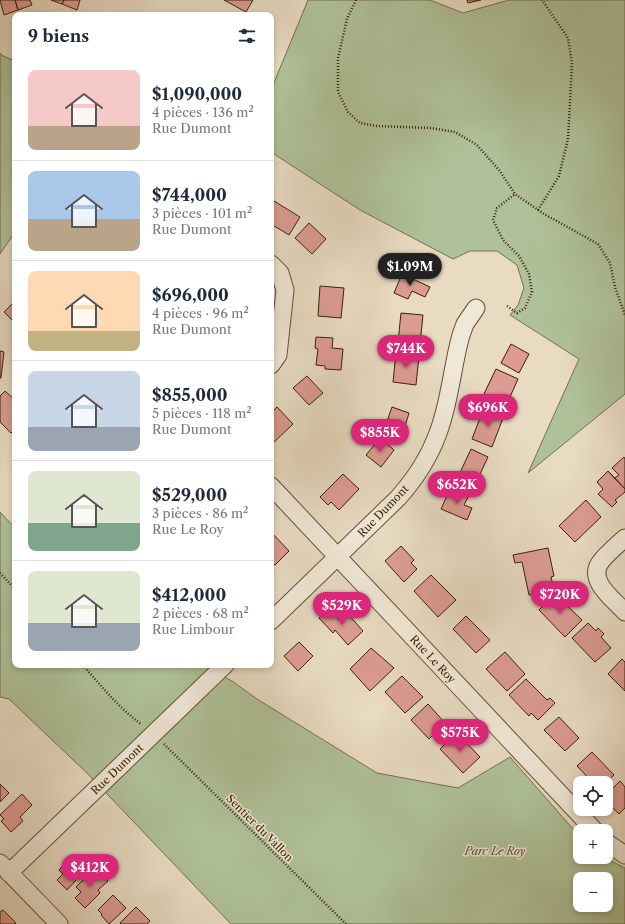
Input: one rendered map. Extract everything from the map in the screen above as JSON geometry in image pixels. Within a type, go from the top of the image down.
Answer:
[{"type":"street","points":[[274,267],[280,273],[285,290],[280,345],[278,355],[274,361]]},
{"type":"street","name":"Rue Dumont","points":[[274,618],[338,557],[410,484],[431,450],[439,432],[445,411],[461,335],[465,324],[476,308]]},
{"type":"street","name":"Rue Le Roy","points":[[274,489],[588,824]]},
{"type":"street","points":[[625,538],[601,561],[597,569],[597,579],[601,586],[625,612]]},
{"type":"street","name":"Rue Dumont","points":[[5,868],[222,668]]},
{"type":"street","points":[[613,847],[625,855]]},
{"type":"street","points":[[5,868],[59,924]]},
{"type":"path","points":[[356,0],[346,19],[338,58],[338,92],[348,112],[360,123],[376,126],[431,128],[455,132],[477,145],[499,170],[515,194],[538,210],[598,244],[610,263],[615,286],[625,315]]},
{"type":"path","points":[[538,210],[559,176],[568,139],[572,62],[568,38],[542,0]]},
{"type":"path","points":[[507,306],[517,314],[525,308],[532,292],[529,274],[519,256],[503,240],[492,220],[497,208],[515,194]]},
{"type":"path","points":[[0,573],[12,586]]},
{"type":"path","points":[[86,668],[113,700],[146,728]]},
{"type":"path","name":"Sentier du Vallon","points":[[162,743],[346,924]]},
{"type":"green space","points":[[308,0],[430,0],[463,13],[509,0],[625,0],[625,394],[528,473],[579,359],[510,315],[518,305],[524,288],[517,265],[497,251],[470,251],[453,259],[360,210],[274,154],[274,83]]},
{"type":"green space","points":[[0,53],[1,55],[12,60],[12,236],[0,254]]},
{"type":"green space","name":"Parc Le Roy","points":[[0,512],[12,525],[12,668],[208,668],[232,681],[257,699],[377,773],[458,788],[510,757],[573,829],[573,864],[613,864],[613,862],[625,868],[625,924],[231,924],[89,775],[9,699],[0,697]]},
{"type":"building","points":[[0,0],[15,0],[18,10],[4,15]]},
{"type":"building","points":[[15,0],[30,0],[32,5],[18,10]]},
{"type":"building","points":[[51,0],[64,0],[62,4]]},
{"type":"building","points":[[64,0],[80,0],[77,10],[62,4]]},
{"type":"building","points":[[224,0],[253,0],[246,12]]},
{"type":"building","points":[[467,0],[481,0],[468,3]]},
{"type":"building","points":[[274,201],[300,217],[289,235],[274,226]]},
{"type":"building","points":[[309,223],[326,239],[312,254],[295,238]]},
{"type":"building","points":[[402,274],[430,287],[425,297],[412,291],[408,299],[394,293]]},
{"type":"building","points":[[320,286],[344,288],[341,318],[318,316]]},
{"type":"building","points":[[12,304],[12,320],[4,312]]},
{"type":"building","points":[[401,313],[423,315],[420,344],[398,342]]},
{"type":"building","points":[[316,337],[333,338],[332,348],[343,349],[341,370],[325,369],[325,366],[316,365],[318,349],[315,348]]},
{"type":"building","points":[[511,344],[529,354],[519,373],[501,363]]},
{"type":"building","points":[[0,351],[4,352],[1,378],[0,378]]},
{"type":"building","points":[[396,353],[419,356],[416,385],[393,382]]},
{"type":"building","points":[[496,369],[518,379],[505,408],[482,398]]},
{"type":"building","points":[[307,376],[323,393],[309,405],[293,388]]},
{"type":"building","points":[[5,391],[12,397],[11,433],[0,422],[0,396]]},
{"type":"building","points":[[277,407],[293,424],[274,442],[274,410]]},
{"type":"building","points":[[392,407],[409,413],[403,433],[385,427]]},
{"type":"building","points":[[483,410],[503,418],[492,447],[472,439]]},
{"type":"building","points":[[380,438],[394,450],[381,467],[366,455]]},
{"type":"building","points":[[471,449],[488,457],[475,485],[458,477]]},
{"type":"building","points":[[624,457],[625,489],[608,471],[615,478],[619,475],[612,468]]},
{"type":"building","points":[[608,471],[625,489],[625,492],[615,500],[617,502],[612,507],[598,494],[603,489],[597,482]]},
{"type":"building","points":[[343,474],[359,489],[339,510],[331,502],[328,505],[320,497]]},
{"type":"building","points":[[450,489],[468,497],[464,505],[472,508],[467,520],[441,509]]},
{"type":"building","points":[[586,500],[601,517],[575,542],[559,526]]},
{"type":"building","points":[[274,535],[289,551],[275,565],[274,564]]},
{"type":"building","points":[[401,546],[414,560],[411,563],[417,569],[404,582],[385,561]]},
{"type":"building","points":[[548,548],[554,576],[551,577],[554,590],[529,595],[522,562],[515,563],[513,555]]},
{"type":"building","points":[[431,575],[456,600],[438,617],[414,591]]},
{"type":"building","points":[[555,594],[582,620],[565,637],[539,610]]},
{"type":"building","points":[[329,609],[339,620],[347,613],[363,631],[348,645],[335,630],[333,633],[319,618]]},
{"type":"building","points":[[466,616],[490,640],[476,653],[453,629]]},
{"type":"building","points":[[588,623],[596,631],[598,628],[604,634],[601,637],[611,648],[595,662],[572,638]]},
{"type":"building","points":[[299,642],[313,656],[298,671],[284,656]]},
{"type":"building","points":[[371,648],[394,668],[370,691],[350,669]]},
{"type":"building","points":[[505,652],[525,674],[507,691],[486,669]]},
{"type":"building","points":[[622,659],[625,662],[625,691],[608,674]]},
{"type":"building","points":[[402,676],[423,697],[405,713],[385,692]]},
{"type":"building","points":[[526,679],[547,700],[550,698],[555,703],[538,720],[531,713],[529,716],[509,695]]},
{"type":"building","points":[[428,704],[445,723],[429,739],[411,720]]},
{"type":"building","points":[[559,717],[579,738],[565,751],[544,730]]},
{"type":"building","points":[[457,733],[480,757],[463,773],[440,749]]},
{"type":"building","points":[[592,752],[614,775],[586,776],[577,766]]},
{"type":"building","points":[[620,781],[625,787],[625,808],[619,814],[613,808],[613,788]]},
{"type":"building","points":[[0,784],[9,793],[0,802]]},
{"type":"building","points":[[22,794],[32,805],[20,817],[23,821],[11,832],[1,821],[4,819],[0,815]]},
{"type":"building","points":[[75,854],[88,867],[67,890],[57,880],[63,874],[59,870]]},
{"type":"building","points":[[95,868],[108,881],[98,890],[100,893],[85,908],[75,898],[81,892],[76,887]]},
{"type":"building","points":[[113,895],[126,908],[109,924],[98,910]]},
{"type":"building","points":[[136,907],[150,921],[147,924],[121,924],[120,923]]},
{"type":"building","points":[[3,910],[16,923],[0,924],[0,912]]}]
